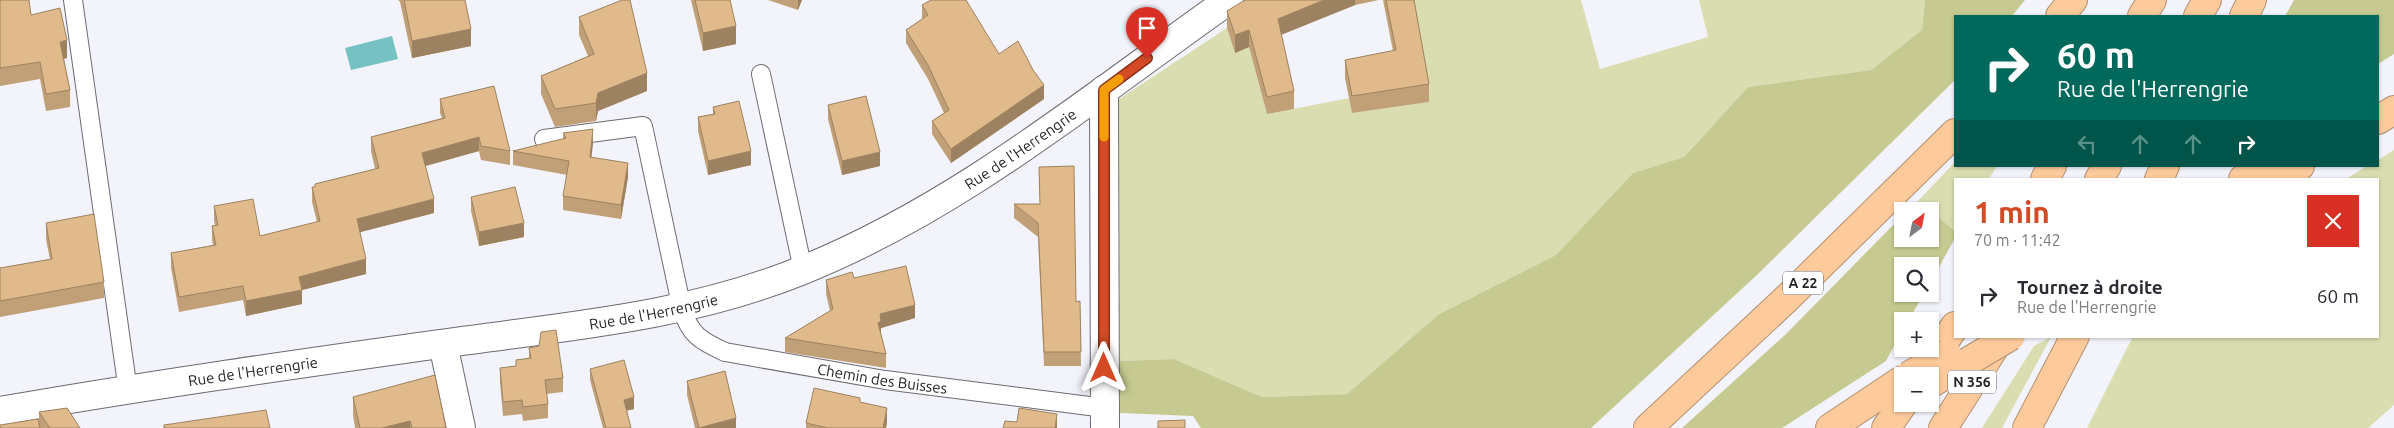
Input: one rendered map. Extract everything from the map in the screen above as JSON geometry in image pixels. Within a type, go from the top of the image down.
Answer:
[{"type":"highway","points":[[2061,15],[2073,0]]},
{"type":"highway","points":[[2143,15],[2152,0]]},
{"type":"highway","points":[[2199,15],[2207,0]]},
{"type":"highway","points":[[2244,15],[2252,0]]},
{"type":"highway","points":[[2379,98],[2394,89]]},
{"type":"highway","points":[[2379,119],[2394,110]]},
{"type":"highway","name":"A 22","points":[[1648,428],[1769,316],[1954,134]]},
{"type":"highway","points":[[2100,178],[2106,167]]},
{"type":"highway","points":[[2245,178],[2262,167]]},
{"type":"highway","points":[[2281,178],[2298,167]]},
{"type":"highway","name":"N 356","points":[[1927,367],[1954,327]]},
{"type":"highway","points":[[1923,367],[1973,338]]},
{"type":"highway","name":"N 356","points":[[1943,428],[2000,338]]},
{"type":"highway","points":[[1939,379],[2008,338]]},
{"type":"highway","points":[[2027,428],[2074,338]]},
{"type":"highway","points":[[1830,428],[1894,385]]},
{"type":"highway","points":[[1861,428],[1894,408]]},
{"type":"highway","points":[[1886,428],[1896,412]]},
{"type":"street","name":"Rue de l'Herrengrie","points":[[0,411],[644,316],[682,309],[746,291],[803,270],[898,226],[953,195],[1104,90],[1228,0]]},
{"type":"street","points":[[1104,90],[1105,418]]},
{"type":"street","points":[[444,344],[461,428]]},
{"type":"lane","points":[[73,0],[128,391]]},
{"type":"lane","points":[[761,74],[803,270]]},
{"type":"lane","name":"Chemin des Buisses","points":[[544,139],[643,126],[682,309],[687,326],[702,341],[725,352],[1105,418]]},
{"type":"green space","points":[[1411,0],[1581,0],[1600,69],[1708,37],[1699,0],[1925,0],[1922,30],[1871,70],[1748,87],[1684,157],[1633,173],[1556,255],[1439,314],[1347,394],[1262,397],[1174,359],[1120,361],[1119,99],[1227,28],[1235,53],[1249,47],[1267,114],[1349,98],[1352,113],[1429,102]]},
{"type":"green space","points":[[1925,0],[2025,0],[2013,15],[1954,15],[1954,81],[1758,274],[1591,428],[1201,428],[1193,416],[1120,413],[1120,361],[1174,359],[1262,397],[1347,394],[1439,314],[1556,255],[1633,173],[1684,157],[1748,87],[1871,70],[1922,30]]},
{"type":"green space","points":[[2294,0],[2394,0],[2394,54],[2379,63],[2379,15],[2286,15]]},
{"type":"green space","points":[[2394,150],[2394,405],[2368,428],[2087,428],[2132,338],[2379,338],[2379,178],[2348,178],[2365,167],[2379,167],[2379,159]]},
{"type":"green space","points":[[1954,163],[1954,167],[1996,167],[1990,178],[1954,178],[1954,230],[1939,218],[1939,202],[1918,201]]},
{"type":"green space","points":[[1939,218],[1954,230],[1954,240],[1939,267],[1939,257],[1894,257],[1894,302],[1919,302],[1913,312],[1894,312],[1894,346],[1886,361],[1782,428],[1682,428],[1786,334],[1894,224],[1894,248],[1939,248]]},
{"type":"green space","points":[[2050,338],[2002,428],[1982,428],[2034,346]]},
{"type":"water","points":[[392,36],[398,59],[351,70],[345,48]]},
{"type":"building","points":[[0,0],[29,0],[31,15],[60,8],[67,40],[60,42],[70,90],[46,94],[40,62],[0,68]]},
{"type":"building","points":[[404,0],[465,0],[471,29],[412,41]]},
{"type":"building","points":[[622,0],[630,0],[647,73],[598,93],[596,103],[555,109],[541,76],[594,54],[579,17]]},
{"type":"building","points":[[695,0],[730,0],[736,26],[703,33]]},
{"type":"building","points":[[931,0],[966,0],[999,54],[1018,41],[1033,70],[1044,85],[951,149],[932,121],[949,110],[928,65],[906,30],[928,15],[922,5]]},
{"type":"building","points":[[1245,0],[1324,0],[1278,19],[1294,91],[1267,97],[1249,30],[1235,35],[1227,11]]},
{"type":"building","points":[[1386,0],[1414,0],[1429,84],[1352,96],[1345,60],[1396,50]]},
{"type":"building","points":[[494,86],[510,151],[481,146],[479,137],[422,153],[434,199],[357,219],[366,259],[299,277],[302,290],[246,301],[243,286],[179,297],[171,253],[216,245],[212,226],[218,225],[214,206],[253,199],[260,236],[320,221],[312,187],[315,187],[315,184],[379,168],[371,137],[445,118],[440,99]]},
{"type":"building","points":[[866,96],[880,152],[842,161],[828,105]]},
{"type":"building","points":[[739,101],[751,151],[708,161],[698,117],[715,114],[713,107]]},
{"type":"building","points":[[593,129],[590,157],[628,163],[621,205],[563,196],[569,161],[513,151],[566,138],[563,133]]},
{"type":"building","points":[[1074,166],[1076,302],[1080,301],[1081,352],[1044,352],[1038,223],[1014,204],[1040,204],[1039,167]]},
{"type":"building","points":[[515,187],[524,223],[479,232],[471,197]]},
{"type":"building","points":[[94,214],[104,282],[0,301],[0,268],[52,259],[46,223]]},
{"type":"building","points":[[906,266],[915,305],[880,314],[881,321],[878,323],[886,354],[785,338],[833,309],[826,280],[852,272],[854,278]]},
{"type":"building","points":[[556,330],[563,378],[545,380],[548,404],[523,407],[522,400],[503,402],[500,368],[516,366],[516,360],[531,358],[529,348],[539,346],[541,332]]},
{"type":"building","points":[[624,360],[634,397],[624,400],[631,428],[606,428],[590,369]]},
{"type":"building","points":[[725,371],[736,418],[699,428],[687,381]]},
{"type":"building","points":[[435,375],[446,428],[412,428],[410,421],[382,428],[360,428],[353,397]]},
{"type":"building","points":[[814,388],[860,398],[860,402],[887,408],[883,428],[828,428],[806,423]]},
{"type":"building","points":[[67,408],[80,428],[50,428],[39,412]]},
{"type":"building","points":[[1019,408],[1057,414],[1055,428],[1003,428],[1005,421],[1017,422]]},
{"type":"building","points":[[266,410],[270,428],[164,428],[164,425]]},
{"type":"building","points":[[38,419],[40,428],[0,428],[0,425]]},
{"type":"building","points":[[1185,420],[1185,428],[1158,428],[1158,421]]},
{"type":"slow traffic","points":[[1104,137],[1104,90],[1119,79]]},
{"type":"route","points":[[1104,368],[1104,90],[1147,58]]}]
